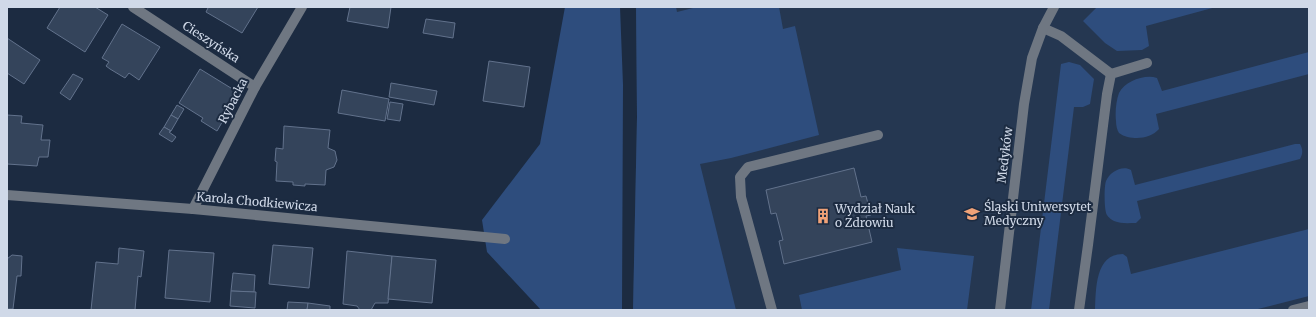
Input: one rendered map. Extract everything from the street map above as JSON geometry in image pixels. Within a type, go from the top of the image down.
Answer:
[{"type":"street","name":"Cieszyńska","points":[[133,7],[255,86]]},
{"type":"street","name":"Rybacka","points":[[193,209],[255,86],[302,7]]},
{"type":"street","name":"Medyków","points":[[1000,310],[1024,104],[1032,58],[1043,28],[1054,7]]},
{"type":"street","points":[[1043,28],[1061,36],[1111,74]]},
{"type":"street","points":[[1111,74],[1147,63]]},
{"type":"street","points":[[1079,310],[1111,74]]},
{"type":"street","points":[[772,310],[741,197],[740,177],[748,167],[878,135]]},
{"type":"street","name":"Karola Chodkiewicza","points":[[7,195],[193,209],[505,239]]},
{"type":"street","points":[[1293,310],[1309,306]]},
{"type":"shaded area","points":[[565,7],[620,7],[623,85],[622,310],[541,310],[487,252],[482,220],[540,144]]},
{"type":"shaded area","name":"Śląski Uniwersytet Medyczny","points":[[636,7],[1309,7],[1309,310],[633,310],[637,117]]},
{"type":"shaded area","points":[[636,7],[676,7],[677,12],[697,7],[779,7],[783,29],[795,26],[819,135],[731,158],[700,164],[736,310],[633,310],[637,117]]},
{"type":"shaded area","points":[[1097,7],[1216,7],[1146,26],[1149,46],[1142,50],[1117,51],[1105,43],[1083,21]]},
{"type":"shaded area","points":[[1309,52],[1309,74],[1156,114],[1159,129],[1155,133],[1146,137],[1128,137],[1119,133],[1116,124],[1117,100],[1119,93],[1130,82],[1147,77],[1157,78],[1162,91]]},
{"type":"shaded area","points":[[1069,62],[1080,65],[1094,79],[1090,104],[1083,107],[1074,107],[1049,310],[1031,310],[1061,64]]},
{"type":"shaded area","points":[[1295,144],[1300,144],[1302,148],[1300,159],[1137,201],[1141,218],[1136,223],[1113,221],[1106,213],[1106,181],[1113,172],[1117,170],[1124,168],[1131,170],[1135,185]]},
{"type":"shaded area","points":[[1309,229],[1309,296],[1254,310],[1095,310],[1099,274],[1102,266],[1107,260],[1114,256],[1123,254],[1127,257],[1131,274]]},
{"type":"shaded area","points":[[897,248],[974,256],[967,310],[802,310],[799,295],[901,270]]},
{"type":"building","points":[[60,7],[95,7],[108,15],[85,52],[47,28]]},
{"type":"building","points":[[207,7],[258,7],[242,33],[206,12]]},
{"type":"building","points":[[350,7],[391,7],[388,28],[347,21]]},
{"type":"building","points":[[426,19],[455,23],[453,38],[423,33]]},
{"type":"building","points":[[122,24],[160,47],[139,80],[129,73],[125,78],[106,66],[109,62],[102,58]]},
{"type":"building","points":[[7,38],[40,60],[24,84],[7,73]]},
{"type":"building","points":[[489,61],[530,67],[524,107],[483,101]]},
{"type":"building","points":[[200,69],[239,93],[217,131],[201,121],[203,118],[179,103]]},
{"type":"building","points":[[73,74],[83,79],[70,100],[60,93]]},
{"type":"building","points":[[391,83],[437,91],[434,105],[389,97]]},
{"type":"building","points":[[342,90],[389,99],[385,121],[338,113]]},
{"type":"building","points":[[390,102],[403,104],[400,121],[387,119]]},
{"type":"building","points":[[177,105],[184,109],[178,119],[171,115]]},
{"type":"building","points":[[7,115],[22,116],[21,123],[43,125],[41,140],[50,140],[48,157],[39,157],[37,166],[7,164]]},
{"type":"building","points":[[171,115],[178,119],[171,131],[164,127]]},
{"type":"building","points":[[284,126],[330,130],[328,148],[335,151],[337,160],[334,167],[326,170],[325,185],[305,184],[305,186],[293,185],[293,182],[276,181],[276,148],[283,149]]},
{"type":"building","points":[[164,127],[171,131],[169,132],[176,137],[172,142],[159,134]]},
{"type":"building","name":"Wydział Nauk o Zdrowiu","points":[[854,168],[861,197],[866,196],[871,215],[866,216],[872,242],[784,264],[779,241],[783,240],[776,213],[771,214],[766,190]]},
{"type":"building","points":[[273,245],[313,248],[309,288],[269,284]]},
{"type":"building","points":[[119,248],[144,251],[141,277],[138,276],[135,310],[91,310],[96,262],[118,264]]},
{"type":"building","points":[[169,250],[214,253],[210,302],[165,298]]},
{"type":"building","points":[[347,251],[392,256],[388,303],[375,303],[371,310],[360,310],[357,306],[343,304]]},
{"type":"building","points":[[12,255],[22,256],[21,276],[17,276],[13,309],[7,309],[7,259]]},
{"type":"building","points":[[392,256],[436,260],[432,303],[388,299]]},
{"type":"building","points":[[233,273],[255,275],[254,292],[231,291]]},
{"type":"building","points":[[231,291],[256,292],[255,308],[230,306]]},
{"type":"building","points":[[288,302],[308,303],[307,310],[287,310]]},
{"type":"building","points":[[308,303],[330,306],[330,310],[307,310]]},
{"type":"place","name":"Śląski Uniwersytet Medyczny","points":[[972,214]]},
{"type":"place","name":"Wydział Nauk o Zdrowiu","points":[[823,216]]}]
